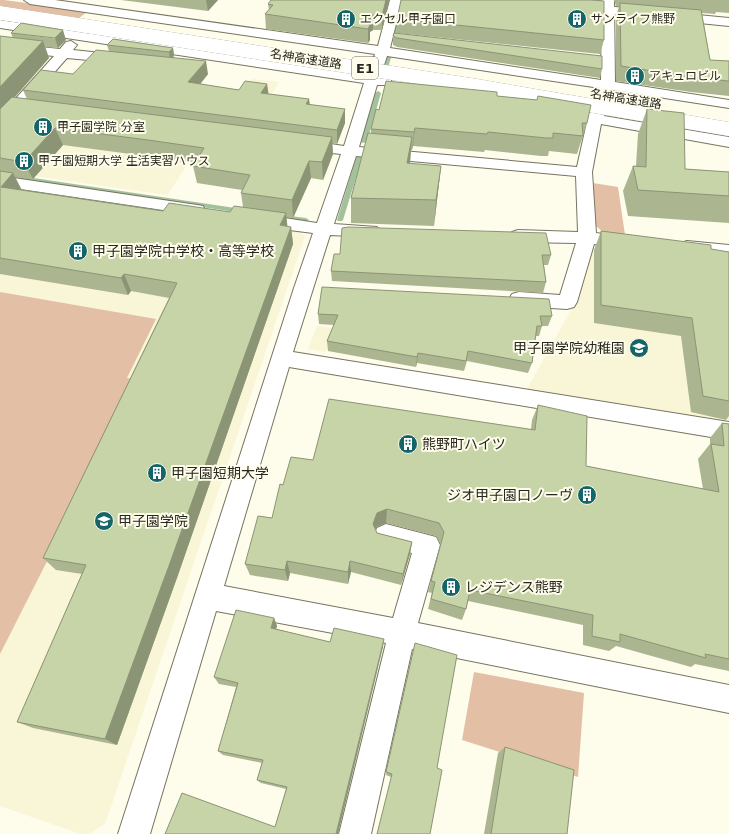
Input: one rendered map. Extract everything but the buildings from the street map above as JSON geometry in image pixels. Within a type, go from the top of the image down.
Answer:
[{"type":"main road","points":[[30,0],[109,4],[279,24]]},
{"type":"main road","points":[[134,834],[282,358],[311,288],[322,229],[350,151],[370,84],[387,40],[396,0]]},
{"type":"main road","name":"名神高速道路","points":[[0,3],[270,42],[729,116]]},
{"type":"main road","points":[[109,4],[255,32],[387,40],[608,86],[729,104]]},
{"type":"main road","points":[[0,125],[79,35],[109,4]]},
{"type":"main road","points":[[561,6],[608,5],[729,22]]},
{"type":"main road","points":[[503,298],[567,302],[587,238],[584,172],[595,119],[608,86],[608,5]]},
{"type":"main road","name":"名神高速道路","points":[[0,13],[454,82],[729,129]]},
{"type":"main road","points":[[255,32],[264,22]]},
{"type":"main road","points":[[0,24],[79,35],[370,84],[513,104],[729,142]]},
{"type":"main road","points":[[0,47],[134,61]]},
{"type":"main road","points":[[593,59],[608,61]]},
{"type":"main road","points":[[219,70],[370,84],[398,91]]},
{"type":"main road","points":[[482,101],[513,104]]},
{"type":"main road","points":[[15,108],[31,110]]},
{"type":"main road","points":[[288,143],[350,151],[584,172]]},
{"type":"main road","points":[[0,181],[212,213]]},
{"type":"main road","points":[[244,217],[322,229],[385,231]]},
{"type":"main road","points":[[501,235],[587,238],[642,243]]},
{"type":"main road","points":[[674,246],[729,251]]},
{"type":"main road","points":[[282,358],[729,431]]},
{"type":"main road","points":[[355,834],[402,633],[427,545],[386,536]]},
{"type":"main road","points":[[207,596],[402,633],[729,700]]},
{"type":"shaded area","points":[[0,0],[88,11],[67,28],[0,19]]},
{"type":"shaded area","points":[[252,79],[279,82],[265,106],[237,102]]},
{"type":"shaded area","points":[[0,137],[206,137],[167,195],[0,171]]},
{"type":"shaded area","points":[[593,183],[618,187],[625,235],[603,232],[596,226]]},
{"type":"shaded area","name":"甲子園学院","points":[[0,186],[299,232],[305,236],[105,824],[89,834],[81,834],[0,806]]},
{"type":"shaded area","name":"甲子園学院幼稚園","points":[[600,246],[729,257],[729,423],[527,389],[572,308],[593,249]]},
{"type":"shaded area","points":[[0,292],[156,319],[127,378],[139,380],[0,654]]},
{"type":"shaded area","points":[[317,326],[334,328],[326,352],[308,349]]},
{"type":"shaded area","points":[[474,672],[584,693],[578,777],[462,740]]},
{"type":"waterway","points":[[395,35],[405,0]]},
{"type":"waterway","points":[[384,75],[390,54]]},
{"type":"waterway","points":[[364,142],[378,93]]},
{"type":"waterway","points":[[340,220],[359,158]]},
{"type":"waterway","points":[[0,175],[242,211]]},
{"type":"waterway","points":[[275,216],[306,220]]},
{"type":"place","name":"エクセル甲子園口","points":[[346,19]]},
{"type":"place","name":"サンライフ熊野","points":[[577,19]]},
{"type":"place","name":"アキュロビル","points":[[635,76]]},
{"type":"place","name":"甲子園学院 分室","points":[[43,127]]},
{"type":"place","name":"甲子園短期大学 生活実習ハウス","points":[[24,161]]},
{"type":"place","name":"甲子園学院中学校・高等学校","points":[[78,251]]},
{"type":"place","name":"甲子園学院幼稚園","points":[[639,348]]},
{"type":"place","name":"熊野町ハイツ","points":[[408,444]]},
{"type":"place","name":"甲子園短期大学","points":[[157,473]]},
{"type":"place","name":"ジオ甲子園口ノーヴ","points":[[587,495]]},
{"type":"place","name":"甲子園学院","points":[[104,521]]},
{"type":"place","name":"レジデンス熊野","points":[[451,587]]}]
